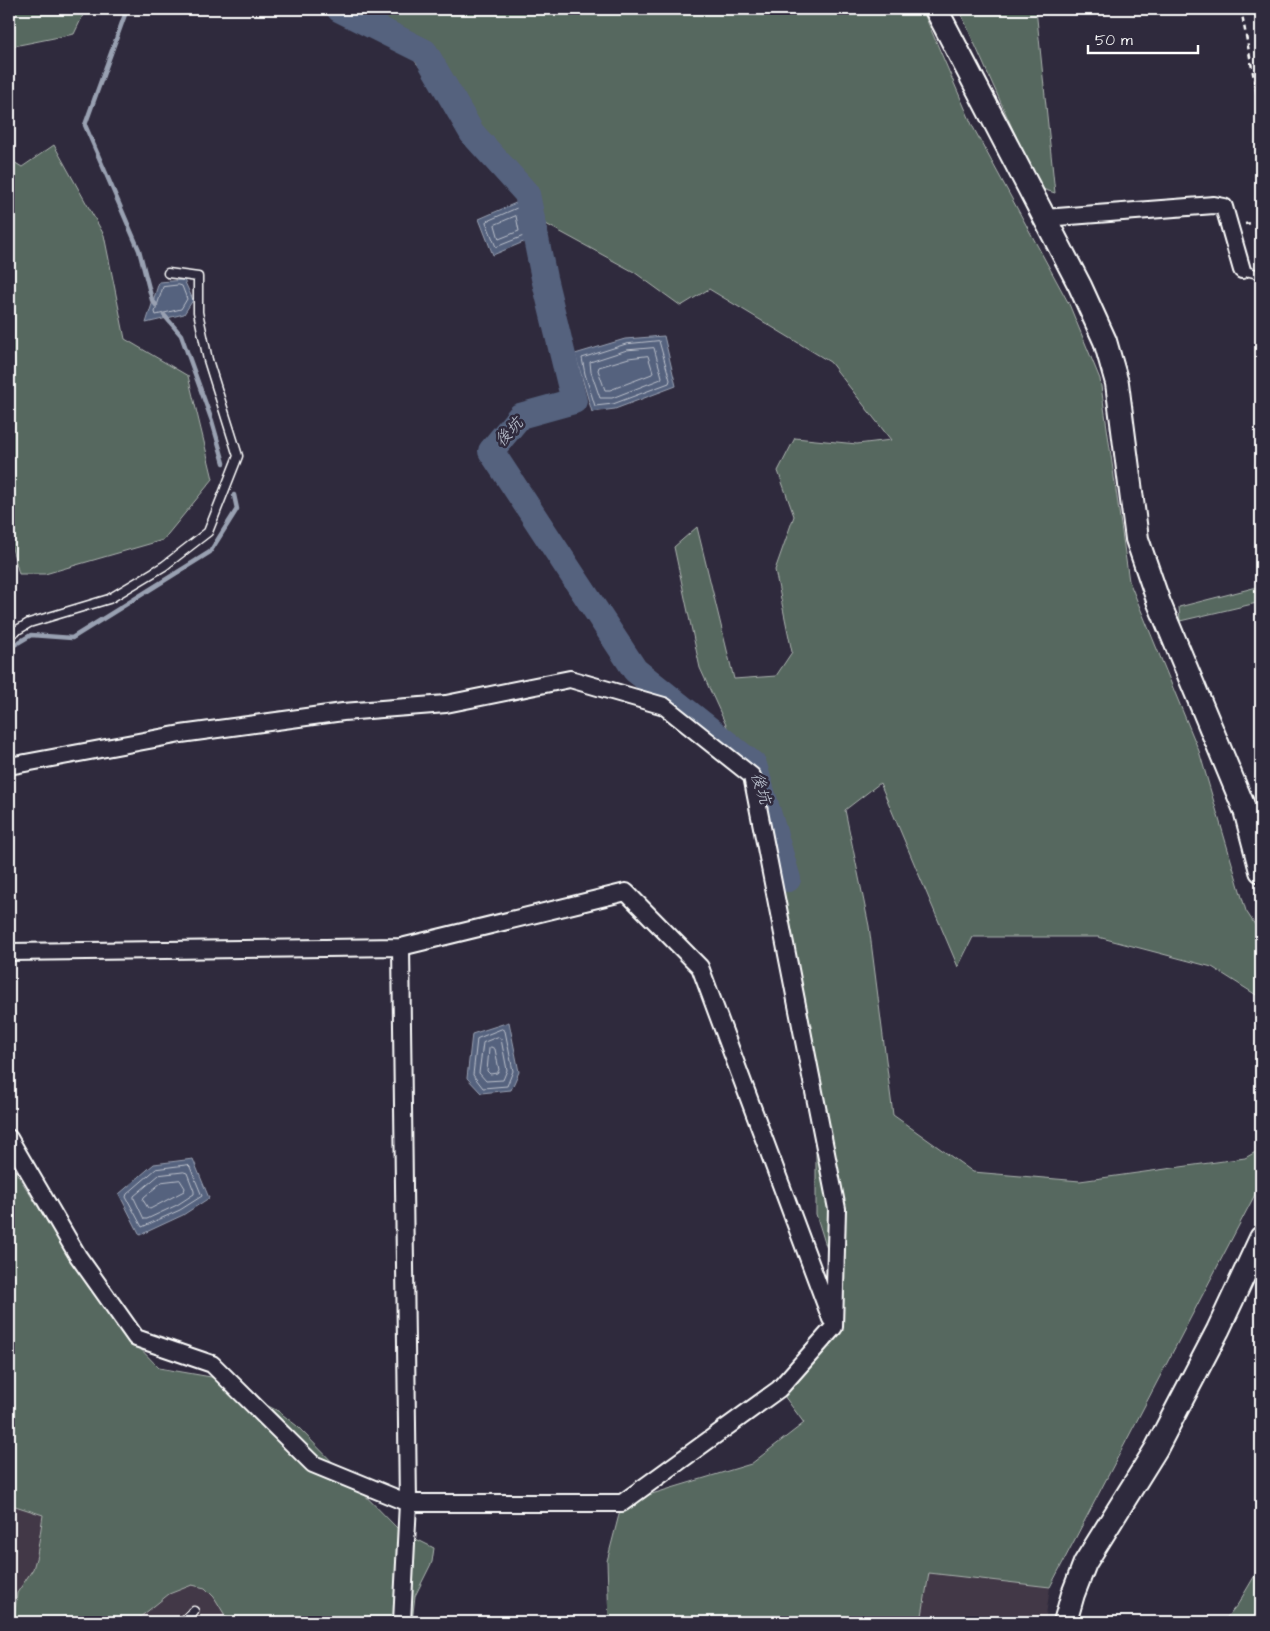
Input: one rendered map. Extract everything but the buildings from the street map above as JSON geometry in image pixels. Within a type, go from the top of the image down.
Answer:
[{"type":"street","points":[[936,9],[1080,286],[1105,341],[1118,383],[1137,539],[1159,603],[1245,810],[1261,871]]},
{"type":"street","points":[[1044,218],[1214,205],[1224,207],[1228,227],[1242,270]]},
{"type":"street","points":[[9,766],[181,734],[343,712],[446,704],[570,679],[664,706],[752,776],[837,1209],[834,1327],[780,1388],[622,1503],[408,1503],[313,1464],[212,1364],[136,1338],[78,1256],[9,1138]]},
{"type":"street","points":[[9,952],[402,947],[626,892],[700,967],[834,1327]]},
{"type":"street","points":[[402,947],[408,1503],[402,1622]]},
{"type":"street","points":[[1066,1622],[1073,1594],[1085,1563],[1156,1449],[1218,1330],[1261,1238]]},
{"type":"lane","points":[[1242,270],[1261,275]]},
{"type":"lane","points":[[9,635],[30,623],[109,599],[164,566],[208,532],[238,456],[208,360],[198,312],[198,277],[168,272]]},
{"type":"lane","points":[[182,1622],[194,1611]]},
{"type":"path","points":[[1241,9],[1261,116]]},
{"type":"path","points":[[1228,227],[1257,222],[1261,205]]},
{"type":"shaded area","points":[[9,1504],[43,1514],[37,1555],[33,1569],[17,1593],[14,1622],[9,1622]]},
{"type":"shaded area","points":[[929,1573],[1050,1587],[1045,1622],[921,1622]]},
{"type":"shaded area","points":[[192,1585],[205,1588],[214,1597],[229,1622],[134,1622],[169,1594]]},
{"type":"green space","points":[[9,9],[86,9],[74,34],[9,47]]},
{"type":"green space","points":[[332,9],[922,9],[973,127],[1069,304],[1100,379],[1129,581],[1199,751],[1246,911],[1261,934],[1261,998],[1212,967],[1098,937],[973,937],[958,967],[880,783],[845,810],[869,926],[893,1115],[973,1172],[1080,1181],[1245,1158],[1261,1149],[1261,1183],[1050,1587],[929,1573],[921,1622],[609,1622],[607,1561],[622,1503],[751,1464],[804,1423],[779,1389],[834,1327],[830,1259],[816,1214],[816,1112],[767,815],[700,668],[674,547],[697,527],[734,679],[776,676],[792,652],[775,570],[794,516],[778,471],[795,438],[857,444],[891,440],[830,362],[709,289],[681,306],[634,272],[544,223],[491,159],[387,25],[333,11]]},
{"type":"green space","points":[[959,9],[1036,9],[1055,193],[1039,188]]},
{"type":"green space","points":[[54,145],[104,235],[125,339],[188,376],[213,479],[163,540],[45,574],[19,574],[9,537],[9,159],[22,167]]},
{"type":"green space","points":[[1261,586],[1261,602],[1180,621],[1179,607]]},
{"type":"green space","points":[[9,1161],[45,1218],[84,1267],[133,1341],[159,1368],[211,1377],[278,1411],[297,1426],[400,1531],[434,1548],[432,1562],[415,1596],[412,1622],[229,1622],[214,1597],[205,1588],[192,1585],[169,1594],[134,1622],[14,1622],[17,1593],[33,1569],[43,1515],[9,1504]]},
{"type":"green space","points":[[1261,1565],[1261,1622],[1223,1622],[1238,1604]]},
{"type":"water","points":[[525,199],[533,238],[493,255],[479,219]]},
{"type":"water","points":[[184,280],[193,300],[184,314],[146,323],[159,282]]},
{"type":"water","points":[[664,336],[676,386],[615,409],[592,412],[575,354],[625,339]]},
{"type":"water","points":[[509,1022],[519,1072],[511,1090],[481,1093],[467,1078],[472,1034]]},
{"type":"water","points":[[193,1159],[209,1198],[183,1215],[140,1235],[119,1194],[154,1164]]},
{"type":"waterway","points":[[127,9],[85,125],[139,250],[152,300],[156,305]]},
{"type":"waterway","name":"後坑","points":[[339,9],[425,52],[472,133],[527,194],[544,278],[574,401],[520,416],[491,451],[635,670],[754,765],[788,879]]},
{"type":"waterway","points":[[164,315],[181,335],[212,421],[224,463]]},
{"type":"waterway","points":[[9,648],[31,635],[72,638],[210,552],[237,509],[234,495]]}]
